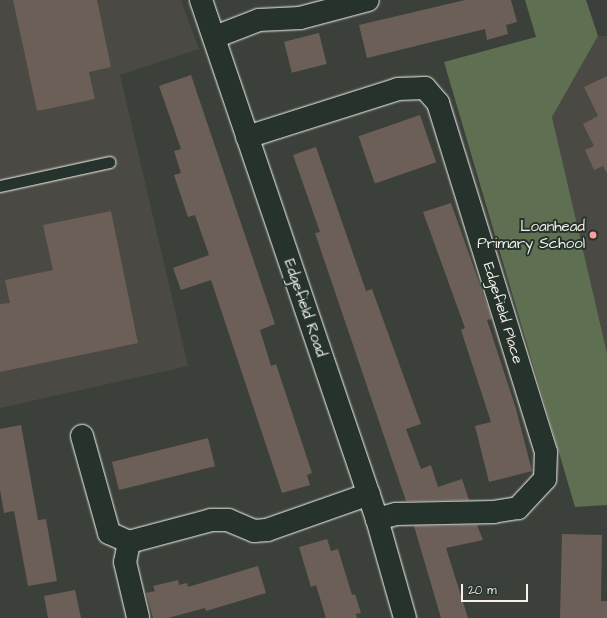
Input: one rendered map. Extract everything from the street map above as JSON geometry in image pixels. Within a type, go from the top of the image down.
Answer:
[{"type":"street","name":"Edgefield Road","points":[[201,0],[215,37],[247,137],[369,494],[405,618]]},
{"type":"street","points":[[215,37],[259,20],[300,18],[368,0]]},
{"type":"street","name":"Edgefield Place","points":[[247,137],[398,89],[425,88],[438,102],[546,452],[545,479],[518,508],[494,512],[396,514],[377,519]]},
{"type":"street","points":[[82,436],[109,533],[129,542],[210,520],[228,520],[254,531],[267,530],[369,494]]},
{"type":"street","points":[[129,542],[125,562],[138,617]]},
{"type":"lane","points":[[0,186],[109,162]]},
{"type":"shaded area","points":[[0,0],[181,0],[199,49],[120,75],[188,366],[0,408]]},
{"type":"shaded area","name":"Loanhead Primary School","points":[[598,36],[607,36],[607,353],[552,117]]},
{"type":"green space","points":[[525,0],[586,0],[598,36],[552,117],[607,353],[607,505],[575,507],[444,62],[536,37]]},
{"type":"building","points":[[13,0],[97,0],[111,67],[89,72],[95,99],[37,111]]},
{"type":"building","points":[[465,0],[511,0],[517,22],[506,25],[508,34],[487,40],[485,29],[367,58],[359,25]]},
{"type":"building","points":[[319,33],[327,64],[292,73],[284,42]]},
{"type":"building","points":[[191,75],[275,324],[260,330],[271,366],[276,364],[312,473],[307,475],[310,485],[282,493],[211,280],[181,290],[173,268],[209,255],[195,215],[188,217],[174,175],[181,173],[174,151],[181,149],[159,86]]},
{"type":"building","points":[[607,76],[607,173],[603,166],[594,170],[585,150],[594,146],[583,124],[598,116],[584,87]]},
{"type":"building","points":[[420,115],[436,162],[375,183],[359,136]]},
{"type":"building","points":[[316,147],[366,291],[372,289],[421,424],[406,429],[421,469],[431,465],[438,487],[462,479],[469,500],[406,501],[315,233],[320,232],[293,155]]},
{"type":"building","points":[[451,203],[492,319],[487,320],[516,409],[532,471],[489,482],[475,426],[491,422],[461,330],[465,328],[423,212]]},
{"type":"building","points":[[111,211],[138,343],[0,372],[0,304],[10,303],[5,280],[53,270],[43,225]]},
{"type":"building","points":[[21,425],[38,520],[46,519],[57,581],[28,586],[14,511],[4,513],[0,490],[0,429]]},
{"type":"building","points":[[208,438],[215,466],[119,490],[112,462]]},
{"type":"building","points":[[477,525],[483,540],[446,548],[468,618],[441,618],[414,526]]},
{"type":"building","points":[[562,534],[602,535],[601,601],[607,601],[607,618],[560,618]]},
{"type":"building","points":[[327,539],[331,551],[338,549],[352,595],[355,594],[361,613],[356,614],[357,618],[326,618],[316,585],[311,587],[299,547]]},
{"type":"building","points":[[258,566],[266,593],[206,611],[205,608],[168,618],[153,618],[146,593],[155,591],[153,586],[178,580],[179,585],[187,583],[188,587]]},
{"type":"building","points":[[75,590],[81,618],[48,618],[44,596]]},
{"type":"place","name":"Loanhead Primary School","points":[[593,235]]}]
